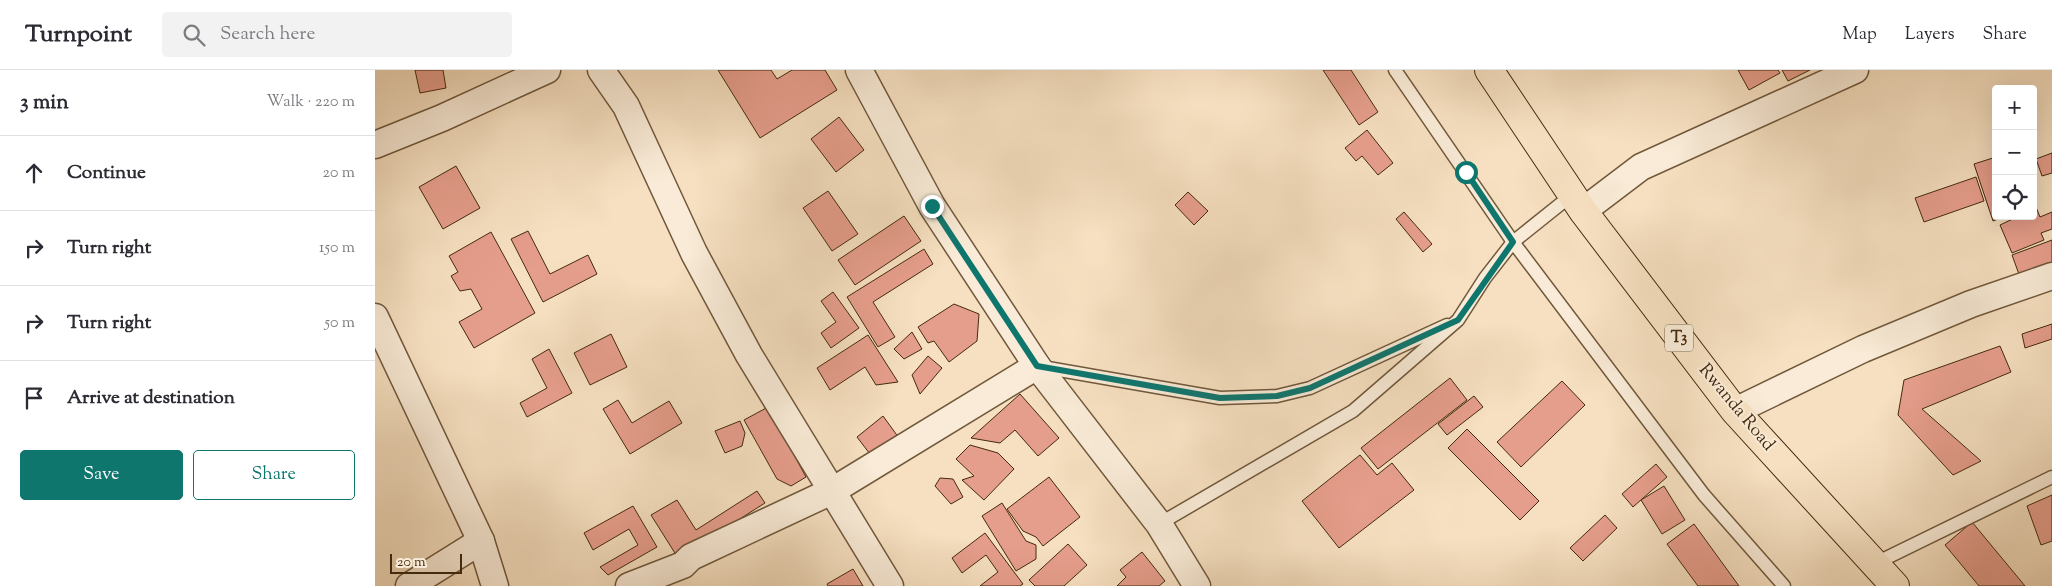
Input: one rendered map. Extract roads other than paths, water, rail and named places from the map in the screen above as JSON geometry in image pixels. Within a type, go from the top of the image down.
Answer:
[{"type":"highway","name":"Rwanda Road","points":[[1489,70],[1578,203],[1735,411],[1895,586]]},
{"type":"street","points":[[375,145],[442,118],[547,70]]},
{"type":"street","points":[[601,70],[626,106],[694,253],[749,355],[890,586]]},
{"type":"street","points":[[859,70],[932,206],[1037,366],[1159,524],[1197,586]]},
{"type":"street","points":[[1578,203],[1641,167],[1855,70]]},
{"type":"street","points":[[1735,411],[1863,349],[1971,304],[2052,276]]},
{"type":"street","points":[[375,317],[481,541],[495,586]]},
{"type":"street","points":[[629,586],[683,565],[691,557],[832,491],[1037,366]]},
{"type":"street","points":[[409,586],[481,541]]},
{"type":"lane","points":[[1395,70],[1513,242],[1704,495],[1784,586]]},
{"type":"lane","points":[[1159,524],[1353,410],[1458,320],[1513,242],[1578,203]]},
{"type":"lane","points":[[1037,366],[1220,398],[1277,396],[1310,388],[1458,320]]},
{"type":"lane","points":[[1876,563],[2052,477]]}]
